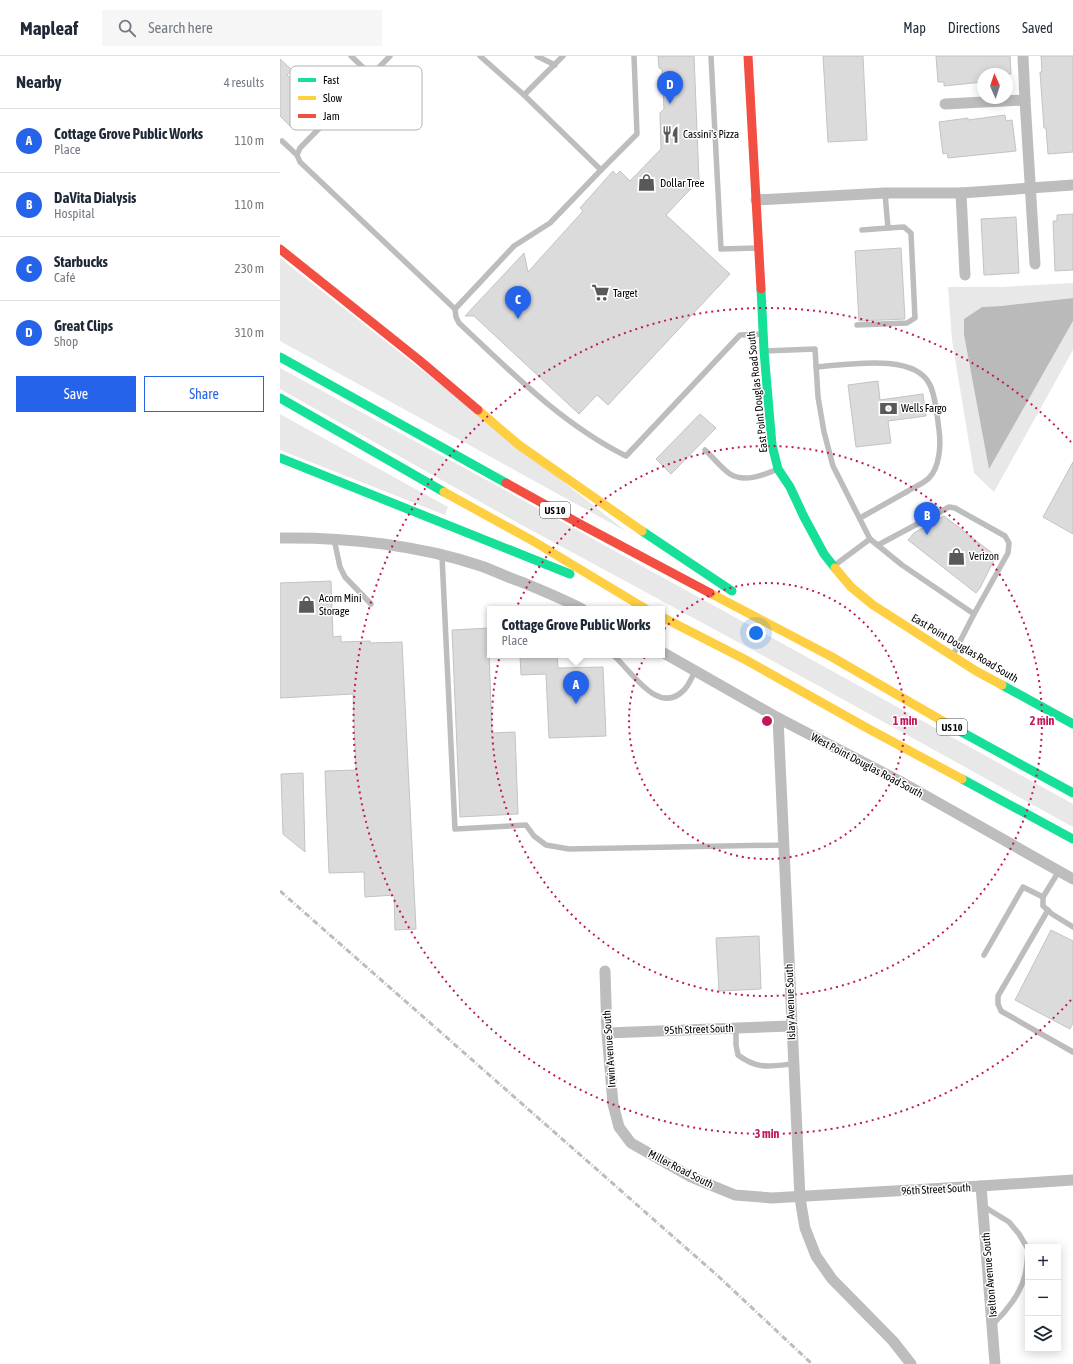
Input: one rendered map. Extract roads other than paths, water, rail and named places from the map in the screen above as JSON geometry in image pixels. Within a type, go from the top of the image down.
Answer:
[{"type":"main road","name":"East Point Douglas Road South","points":[[748,56],[764,351],[772,445],[778,469],[790,487],[824,554],[851,587],[873,605],[976,671],[1073,724]]},
{"type":"main road","points":[[280,249],[419,360],[520,445],[661,545],[740,597]]},
{"type":"main road","name":"US 10","points":[[280,356],[580,524],[832,657],[948,725],[1073,793]]},
{"type":"main road","points":[[280,398],[456,500],[533,541],[641,606]]},
{"type":"main road","points":[[280,458],[578,578],[601,582]]},
{"type":"main road","points":[[754,605],[832,657]]},
{"type":"main road","points":[[665,619],[746,660],[867,728],[1073,839]]},
{"type":"street","points":[[1023,56],[1035,264]]},
{"type":"street","points":[[945,104],[1025,100]]},
{"type":"street","points":[[756,200],[885,193],[961,193],[1073,185]]},
{"type":"street","points":[[961,193],[965,275]]},
{"type":"street","points":[[280,538],[334,539],[393,545],[442,556],[481,566],[576,606]]},
{"type":"street","name":"West Point Douglas Road South","points":[[665,654],[778,718],[903,783],[1073,879]]},
{"type":"street","name":"Islay Avenue South","points":[[778,718],[800,1198],[805,1228],[816,1256],[832,1279],[893,1341],[911,1364]]},
{"type":"street","name":"Irwin Avenue South","points":[[605,970],[607,1033],[613,1104],[619,1127]]},
{"type":"street","name":"95th Street South","points":[[607,1033],[791,1026]]},
{"type":"street","name":"Miller Road South","points":[[619,1127],[632,1142],[651,1154],[691,1177],[735,1195],[772,1198],[800,1198]]},
{"type":"street","name":"96th Street South","points":[[800,1198],[1073,1180]]},
{"type":"street","name":"Iselton Avenue South","points":[[981,1186],[995,1364]]},
{"type":"lane","points":[[351,56],[363,66]]},
{"type":"lane","points":[[380,66],[390,56]]},
{"type":"lane","points":[[480,56],[524,95],[601,170]]},
{"type":"lane","points":[[537,56],[555,65]]},
{"type":"lane","points":[[524,95],[563,56]]},
{"type":"lane","points":[[455,309],[514,246],[550,223],[637,134],[634,56]]},
{"type":"lane","points":[[711,56],[721,249],[758,248]]},
{"type":"lane","points":[[297,155],[300,148],[317,130]]},
{"type":"lane","points":[[282,141],[297,155],[300,162],[455,309],[456,317],[459,323],[534,393],[603,444],[626,456],[740,335],[763,334]]},
{"type":"lane","points":[[885,193],[888,228]]},
{"type":"lane","points":[[857,325],[907,323],[915,318],[911,233],[904,227],[862,230]]},
{"type":"lane","points":[[764,351],[815,349],[818,397],[824,432],[833,466],[870,538],[902,565],[974,614]]},
{"type":"lane","points":[[816,367],[876,363],[896,364],[920,372],[926,378],[932,392],[940,437],[936,466],[929,478],[860,518]]},
{"type":"lane","points":[[705,450],[729,474],[737,477],[746,478],[764,475],[778,469]]},
{"type":"lane","points":[[878,545],[949,507],[955,508],[1005,536],[1009,543],[1008,553],[952,656]]},
{"type":"lane","points":[[834,566],[870,538]]},
{"type":"lane","points":[[334,539],[340,567],[345,577],[371,604]]},
{"type":"lane","points":[[442,556],[455,828],[526,825],[534,836],[546,845],[569,849],[784,845]]},
{"type":"lane","points":[[616,658],[647,690],[658,697],[670,698],[680,694],[685,689],[695,671]]},
{"type":"lane","points":[[1059,871],[1043,897],[1043,906],[1073,927]]},
{"type":"lane","points":[[984,955],[1022,887],[1043,897]]},
{"type":"lane","points":[[1048,910],[998,996],[998,1004],[1001,1011],[1073,1052]]},
{"type":"lane","points":[[736,1028],[736,1045],[738,1055],[757,1066],[793,1064]]},
{"type":"lane","points":[[983,1206],[1009,1222],[1025,1244]]},
{"type":"lane","points":[[993,1324],[999,1319],[1018,1292],[1025,1275]]},
{"type":"railway","points":[[280,891],[718,1276],[812,1364]]},
{"type":"place","name":"Great Clips","points":[[670,104]]},
{"type":"place","name":"Cassini's Pizza","points":[[670,134]]},
{"type":"place","name":"Dollar Tree","points":[[647,183]]},
{"type":"place","name":"Target","points":[[600,293]]},
{"type":"place","name":"Starbucks","points":[[518,319]]},
{"type":"place","name":"Wells Fargo","points":[[888,408]]},
{"type":"place","name":"DaVita Dialysis","points":[[927,535]]},
{"type":"place","name":"Verizon","points":[[956,556]]},
{"type":"place","name":"Acorn Mini Storage","points":[[306,604]]},
{"type":"place","name":"Cottage Grove Public Works","points":[[576,704]]}]
